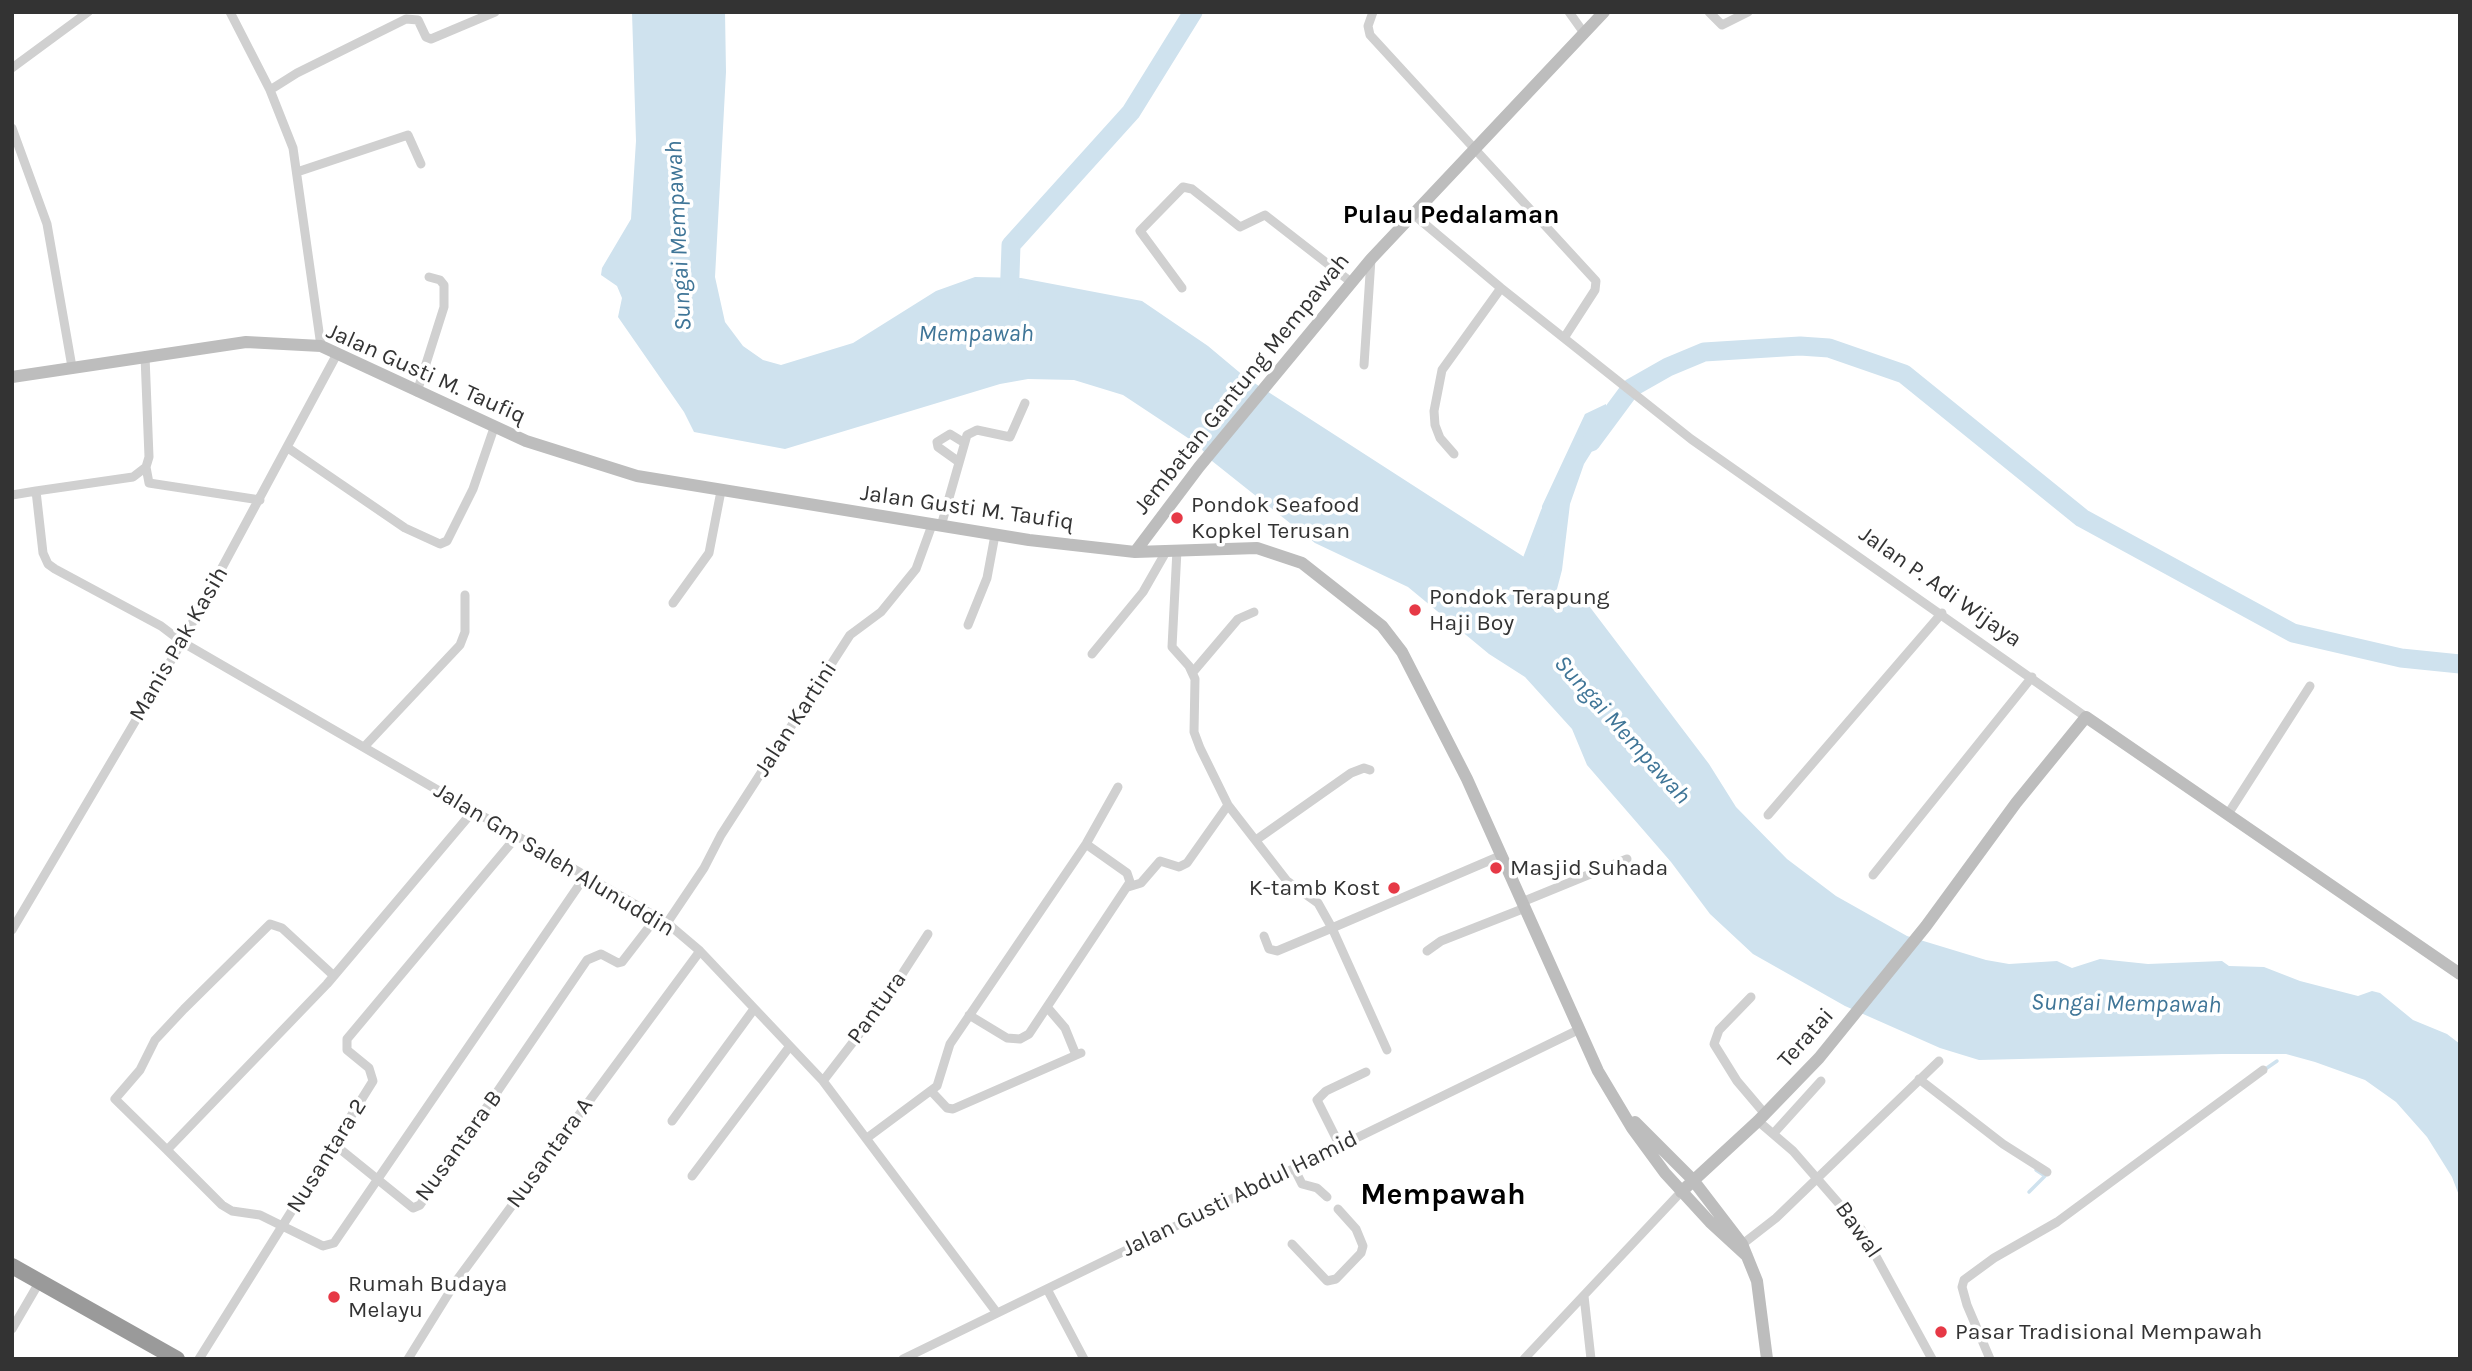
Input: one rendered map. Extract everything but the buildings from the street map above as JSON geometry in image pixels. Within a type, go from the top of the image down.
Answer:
[{"type":"highway","points":[[12,1266],[177,1359]]},
{"type":"main road","name":"Jembatan Gantung Mempawah","points":[[1135,552],[1199,467],[1371,259],[1604,12]]},
{"type":"main road","name":"Jalan Gusti M. Taufiq","points":[[12,377],[246,342],[321,346],[494,428],[624,473],[995,535],[1135,552],[1257,548],[1302,563],[1382,626],[1413,669],[1523,905],[1577,1030],[1621,1110],[1681,1192],[1743,1249]]},
{"type":"main road","name":"Jalan P. Adi Wijaya","points":[[2086,717],[2460,974]]},
{"type":"main road","name":"Teratai","points":[[1681,1192],[1762,1117],[1861,1008],[1926,926],[2016,803],[2086,717]]},
{"type":"main road","name":"Jalan Gusti M. Taufiq","points":[[1621,1110],[1693,1180],[1743,1249],[1756,1280],[1767,1359]]},
{"type":"street","points":[[12,68],[88,12]]},
{"type":"street","points":[[230,12],[271,90],[288,131],[297,172],[321,346]]},
{"type":"street","points":[[271,90],[297,72],[406,19],[418,20],[426,37],[430,39],[495,12]]},
{"type":"street","points":[[1373,12],[1368,26],[1370,35],[1596,281],[1595,290],[1564,338]]},
{"type":"street","points":[[1569,12],[1584,33]]},
{"type":"street","points":[[1709,12],[1722,25],[1748,12]]},
{"type":"street","points":[[12,128],[47,224],[72,367]]},
{"type":"street","points":[[297,172],[408,135],[421,164]]},
{"type":"street","points":[[1182,288],[1140,231],[1183,187],[1192,189],[1240,227],[1265,215],[1352,282]]},
{"type":"street","name":"Jalan P. Adi Wijaya","points":[[1413,214],[1501,288],[1701,446],[1942,613],[2086,717]]},
{"type":"street","points":[[1364,365],[1371,259]]},
{"type":"street","points":[[418,392],[445,300],[442,282],[429,277]]},
{"type":"street","points":[[1454,454],[1440,438],[1435,425],[1434,411],[1442,370],[1501,288]]},
{"type":"street","name":"Manis Pak Kasih","points":[[12,930],[182,642],[337,354]]},
{"type":"street","points":[[145,356],[149,457],[146,467],[149,483],[260,500]]},
{"type":"street","points":[[959,462],[938,447],[937,442],[950,434],[963,442],[967,435],[977,430],[1010,437],[1024,403]]},
{"type":"street","points":[[288,448],[405,528],[440,544],[447,541],[473,489],[494,428]]},
{"type":"street","name":"Jalan Kartini","points":[[667,923],[850,635],[881,612],[916,569],[936,526],[959,462],[963,442]]},
{"type":"street","points":[[12,495],[133,477],[146,467]]},
{"type":"street","name":"Jalan Gm Saleh Alunuddin","points":[[36,491],[43,553],[48,564],[161,626],[182,642],[667,923],[700,951],[823,1081],[997,1313]]},
{"type":"street","points":[[673,603],[709,553],[721,491]]},
{"type":"street","points":[[968,625],[987,578],[995,535]]},
{"type":"street","points":[[1092,654],[1143,592],[1172,550]]},
{"type":"street","points":[[1172,550],[1172,647],[1193,672],[1194,732],[1228,805],[1287,881],[1318,903],[1387,1050]]},
{"type":"street","points":[[364,747],[460,645],[465,632],[465,595]]},
{"type":"street","points":[[1193,672],[1238,620],[1254,612]]},
{"type":"street","points":[[1768,815],[1942,613]]},
{"type":"street","points":[[1873,875],[2032,677]]},
{"type":"street","points":[[2228,814],[2310,686]]},
{"type":"street","points":[[1256,840],[1351,773],[1364,768],[1370,769]]},
{"type":"street","points":[[867,1138],[932,1092],[941,1080],[950,1044],[1086,844],[1118,787]]},
{"type":"street","points":[[1128,887],[1141,883],[1160,861],[1179,867],[1186,863],[1228,805]]},
{"type":"street","points":[[167,1150],[334,976],[474,810]]},
{"type":"street","name":"Nusantara 2","points":[[199,1359],[373,1081],[369,1068],[347,1050],[347,1039],[517,836]]},
{"type":"street","points":[[970,1016],[1013,1040],[1029,1034],[1130,882],[1126,873],[1086,844]]},
{"type":"street","points":[[1264,936],[1269,949],[1277,951],[1500,856]]},
{"type":"street","points":[[1427,951],[1441,941],[1627,859]]},
{"type":"street","name":"Nusantara B","points":[[586,875],[379,1180],[413,1208],[420,1205],[587,960],[601,954],[618,963],[622,962],[656,918]]},
{"type":"street","points":[[334,976],[282,928],[270,924],[155,1040],[140,1070],[115,1096],[117,1104],[222,1205],[285,1225],[323,1246],[331,1245],[379,1180],[335,1145]]},
{"type":"street","name":"Pantura","points":[[823,1081],[884,1002],[928,934]]},
{"type":"street","name":"Nusantara A","points":[[408,1359],[457,1280],[700,951]]},
{"type":"street","name":"Bawal","points":[[1751,997],[1719,1030],[1714,1044],[1715,1051],[1773,1134],[1817,1178],[1861,1229],[1932,1359]]},
{"type":"street","points":[[932,1092],[947,1108],[953,1109],[1078,1054],[1065,1028],[1047,1007]]},
{"type":"street","points":[[672,1121],[754,1009]]},
{"type":"street","name":"Jalan Gusti Abdul Hamid","points":[[903,1359],[1577,1030]]},
{"type":"street","points":[[692,1176],[790,1046]]},
{"type":"street","points":[[1743,1249],[1938,1061]]},
{"type":"street","points":[[1990,1359],[1969,1314],[1962,1287],[1964,1280],[1994,1258],[2057,1223],[2263,1070]]},
{"type":"street","points":[[1340,1146],[1317,1100],[1326,1091],[1366,1072]]},
{"type":"street","points":[[1919,1080],[2003,1144],[2047,1172]]},
{"type":"street","points":[[1773,1134],[1821,1081]]},
{"type":"street","points":[[1294,1168],[1302,1184],[1317,1188],[1327,1197]]},
{"type":"street","name":"Teratai","points":[[1524,1359],[1681,1192]]},
{"type":"street","points":[[1292,1244],[1327,1281],[1336,1279],[1361,1253],[1363,1246],[1362,1237],[1338,1209]]},
{"type":"street","points":[[12,1329],[40,1281]]},
{"type":"street","points":[[1047,1289],[1084,1359]]},
{"type":"street","points":[[1584,1296],[1591,1359]]},
{"type":"water","name":"Mempawah","points":[[632,12],[725,12],[726,72],[715,277],[725,322],[743,346],[763,360],[781,365],[853,343],[936,291],[975,277],[1021,278],[1142,301],[1208,346],[1245,377],[1535,564],[1540,548],[1542,506],[1585,414],[1606,404],[1606,429],[1584,464],[1570,504],[1562,570],[1552,608],[1557,613],[1580,594],[1709,764],[1736,807],[1787,859],[1836,896],[1907,936],[1986,960],[2009,964],[2057,961],[2072,968],[2100,959],[2148,964],[2222,961],[2229,966],[2264,967],[2300,981],[2358,996],[2372,991],[2380,993],[2413,1020],[2447,1034],[2460,1044],[2460,1198],[2452,1177],[2427,1137],[2396,1102],[2365,1080],[2315,1062],[2286,1054],[1979,1060],[1940,1048],[1845,1006],[1753,954],[1710,914],[1671,862],[1587,765],[1572,729],[1525,677],[1489,654],[1408,587],[1315,543],[1212,461],[1197,444],[1123,395],[1074,380],[1028,379],[1000,384],[785,449],[694,432],[684,412],[618,317],[622,298],[617,286],[601,275],[602,268],[631,219],[636,141]]},
{"type":"waterway","points":[[1009,304],[1011,245],[1131,112],[1193,12]]},
{"type":"waterway","points":[[1591,442],[1631,388],[1668,367],[1704,352],[1800,346],[1829,348],[1904,374],[2082,518],[2293,633],[2401,658],[2460,664]]},
{"type":"waterway","points":[[1522,587],[1550,513]]},
{"type":"waterway","points":[[2264,1070],[2277,1061]]},
{"type":"waterway","points":[[2029,1192],[2045,1176],[2036,1170]]},
{"type":"place","name":"Pondok Seafood Kopkel Terusan","points":[[1177,518]]},
{"type":"place","name":"Pondok Terapung Haji Boy","points":[[1415,610]]},
{"type":"place","name":"Masjid Suhada","points":[[1496,868]]},
{"type":"place","name":"K-tamb Kost","points":[[1394,888]]},
{"type":"place","name":"Rumah Budaya Melayu","points":[[334,1297]]},
{"type":"place","name":"Pasar Tradisional Mempawah","points":[[1941,1332]]},
{"type":"district","name":"Pulau Pedalaman","points":[[1451,216]]},
{"type":"district","name":"Mempawah","points":[[1443,1195]]},
{"type":"water label","name":"Sungai Mempawah","points":[[679,236]]},
{"type":"water label","name":"Sungai Mempawah","points":[[1622,730]]},
{"type":"water label","name":"Sungai Mempawah","points":[[2126,1004]]}]
